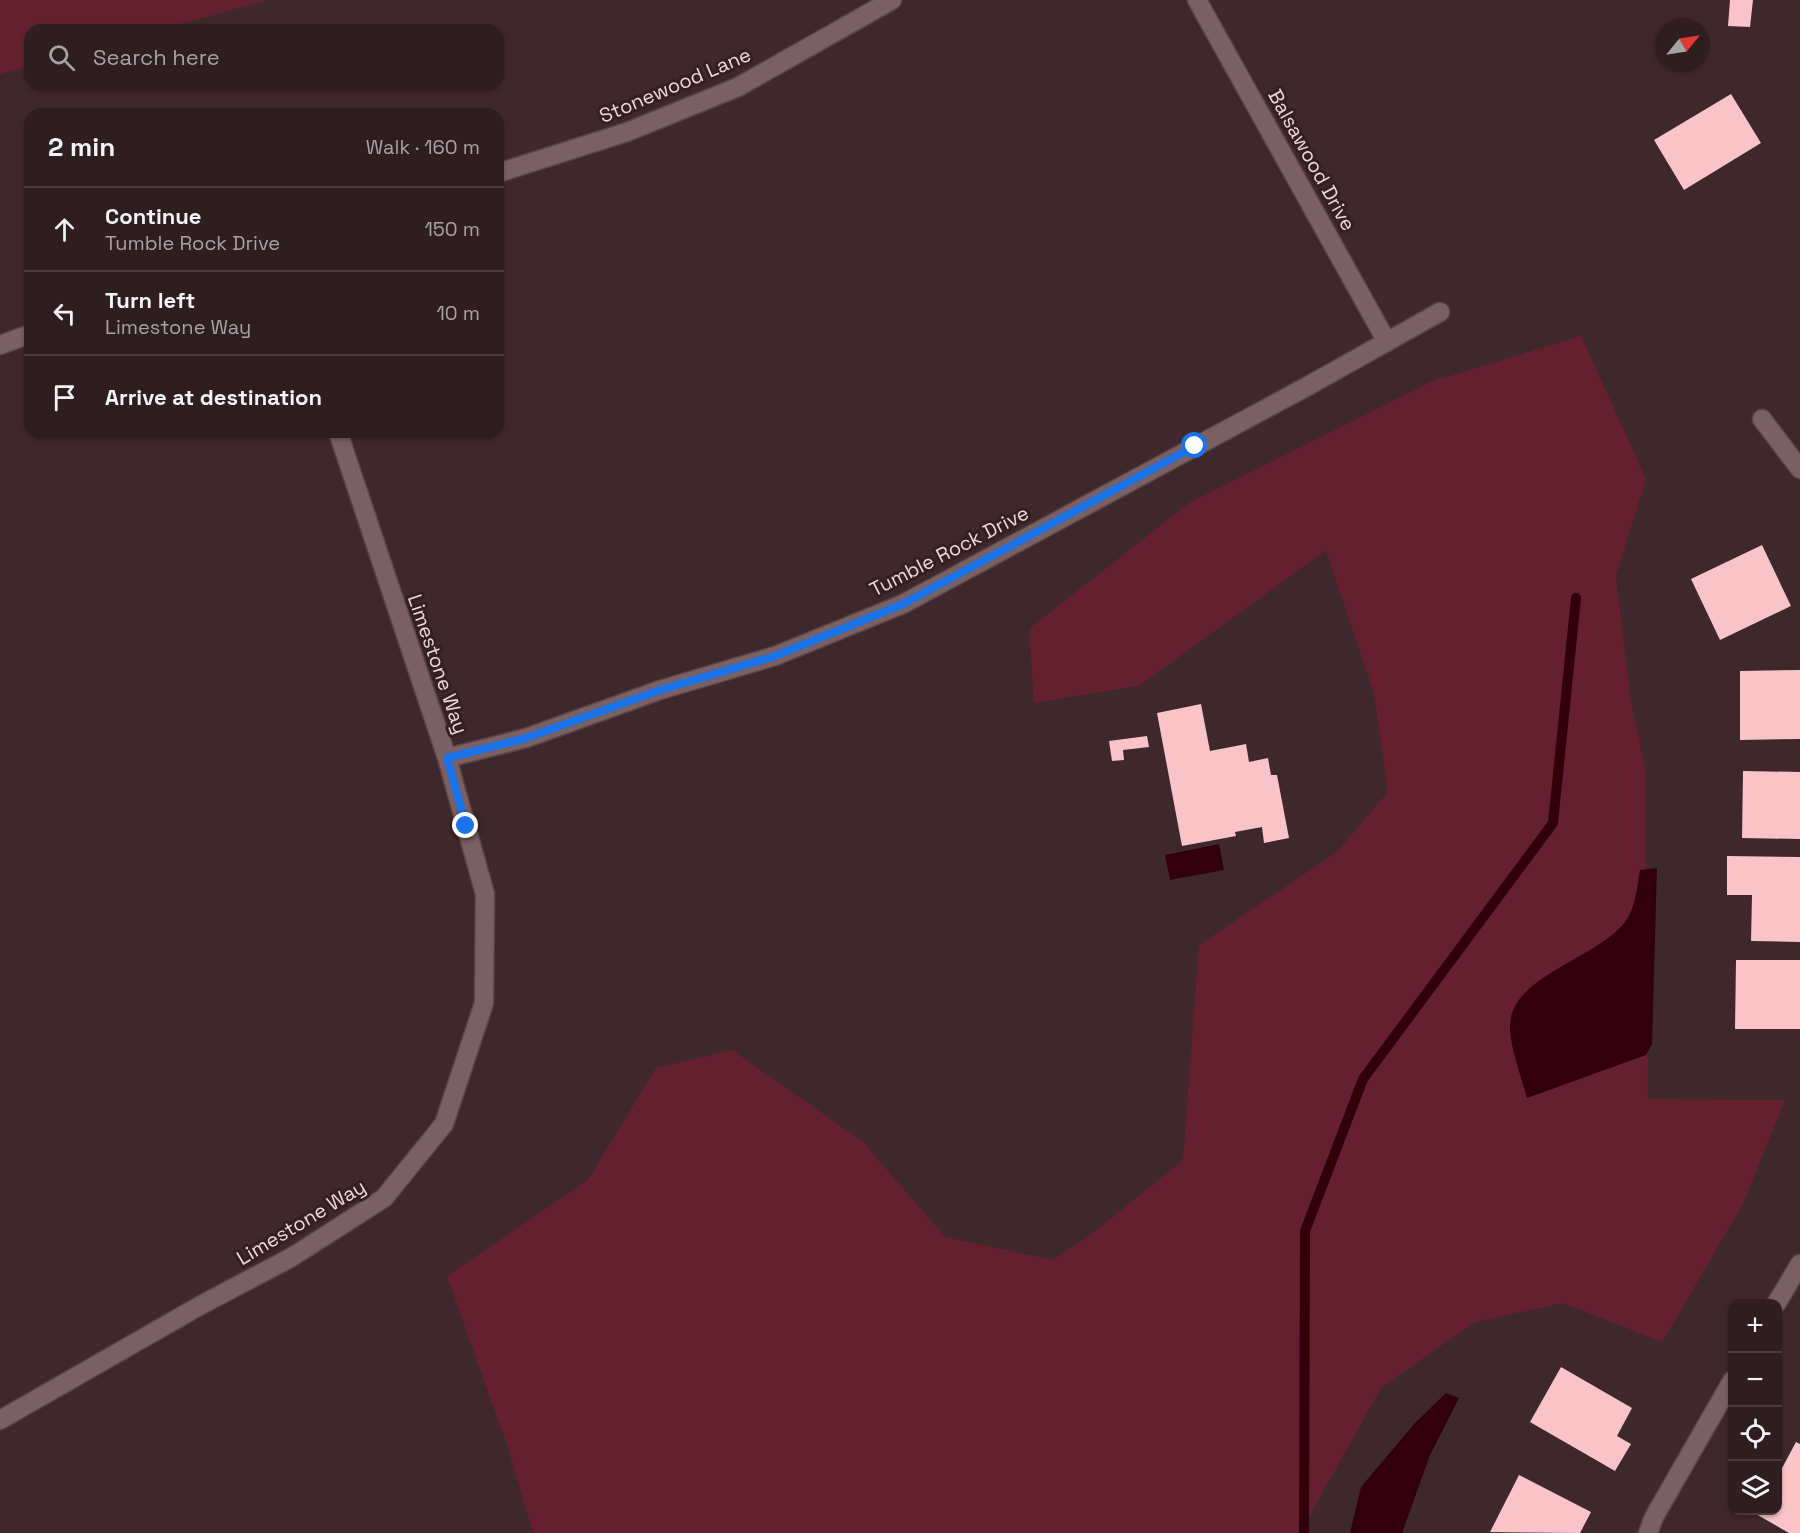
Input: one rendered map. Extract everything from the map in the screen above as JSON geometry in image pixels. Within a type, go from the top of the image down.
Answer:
[{"type":"street","name":"Stonewood Lane","points":[[504,171],[627,132],[738,87],[892,0]]},
{"type":"street","name":"Balsawood Drive","points":[[1197,0],[1387,342]]},
{"type":"street","name":"Tumble Rock Drive","points":[[447,758],[526,738],[660,690],[775,656],[903,604],[1440,312]]},
{"type":"street","points":[[0,345],[24,336]]},
{"type":"street","points":[[1762,418],[1800,469]]},
{"type":"street","name":"Limestone Way","points":[[0,1420],[201,1305],[292,1257],[384,1198],[444,1124],[484,1004],[484,894],[447,758],[340,438]]},
{"type":"street","points":[[1779,1299],[1800,1264]]},
{"type":"street","points":[[1648,1533],[1654,1516],[1728,1388]]},
{"type":"shaded area","points":[[0,0],[267,0],[181,24],[24,24],[24,68],[0,74]]},
{"type":"shaded area","points":[[1581,336],[1646,479],[1616,576],[1630,696],[1645,770],[1648,1099],[1785,1100],[1742,1206],[1662,1342],[1563,1303],[1475,1322],[1381,1388],[1300,1533],[533,1533],[508,1448],[447,1276],[588,1180],[656,1068],[732,1050],[862,1141],[945,1237],[1053,1260],[1093,1233],[1183,1160],[1199,945],[1337,852],[1388,792],[1374,693],[1326,550],[1139,686],[1034,703],[1029,629],[1189,503],[1430,382]]},
{"type":"shaded area","points":[[1219,844],[1224,870],[1170,880],[1165,855]]},
{"type":"shaded area","points":[[1657,868],[1652,1044],[1646,1055],[1527,1098],[1510,1033],[1514,1009],[1524,994],[1539,981],[1612,935],[1625,922],[1632,910],[1640,870]]},
{"type":"shaded area","points":[[1446,1393],[1459,1398],[1430,1455],[1402,1533],[1350,1533],[1361,1487],[1414,1424]]},
{"type":"building","points":[[1730,0],[1753,0],[1750,27],[1728,26]]},
{"type":"building","points":[[1731,94],[1761,143],[1684,190],[1654,140]]},
{"type":"building","points":[[1762,545],[1791,606],[1720,640],[1691,579]]},
{"type":"building","points":[[1800,670],[1800,739],[1740,740],[1740,671]]},
{"type":"building","points":[[1201,704],[1210,751],[1246,744],[1249,762],[1268,758],[1271,775],[1277,775],[1289,838],[1264,843],[1262,827],[1235,832],[1236,836],[1182,846],[1157,713]]},
{"type":"building","points":[[1147,736],[1149,747],[1123,750],[1124,760],[1112,761],[1109,741]]},
{"type":"building","points":[[1743,771],[1800,772],[1800,839],[1742,838]]},
{"type":"building","points":[[1727,856],[1800,857],[1800,942],[1751,941],[1752,895],[1727,895]]},
{"type":"building","points":[[1736,960],[1800,960],[1800,1029],[1735,1029]]},
{"type":"building","points":[[1561,1367],[1632,1408],[1617,1436],[1631,1444],[1615,1471],[1530,1422]]},
{"type":"building","points":[[1796,1442],[1800,1444],[1800,1533],[1789,1533],[1758,1515],[1782,1515],[1782,1468]]},
{"type":"building","points":[[1519,1475],[1591,1512],[1580,1533],[1490,1532]]},
{"type":"waterway","points":[[1304,1533],[1305,1231],[1363,1079],[1553,823],[1576,598]]},
{"type":"route","points":[[466,826],[447,758],[526,738],[660,690],[775,656],[903,604],[1195,446]]}]
